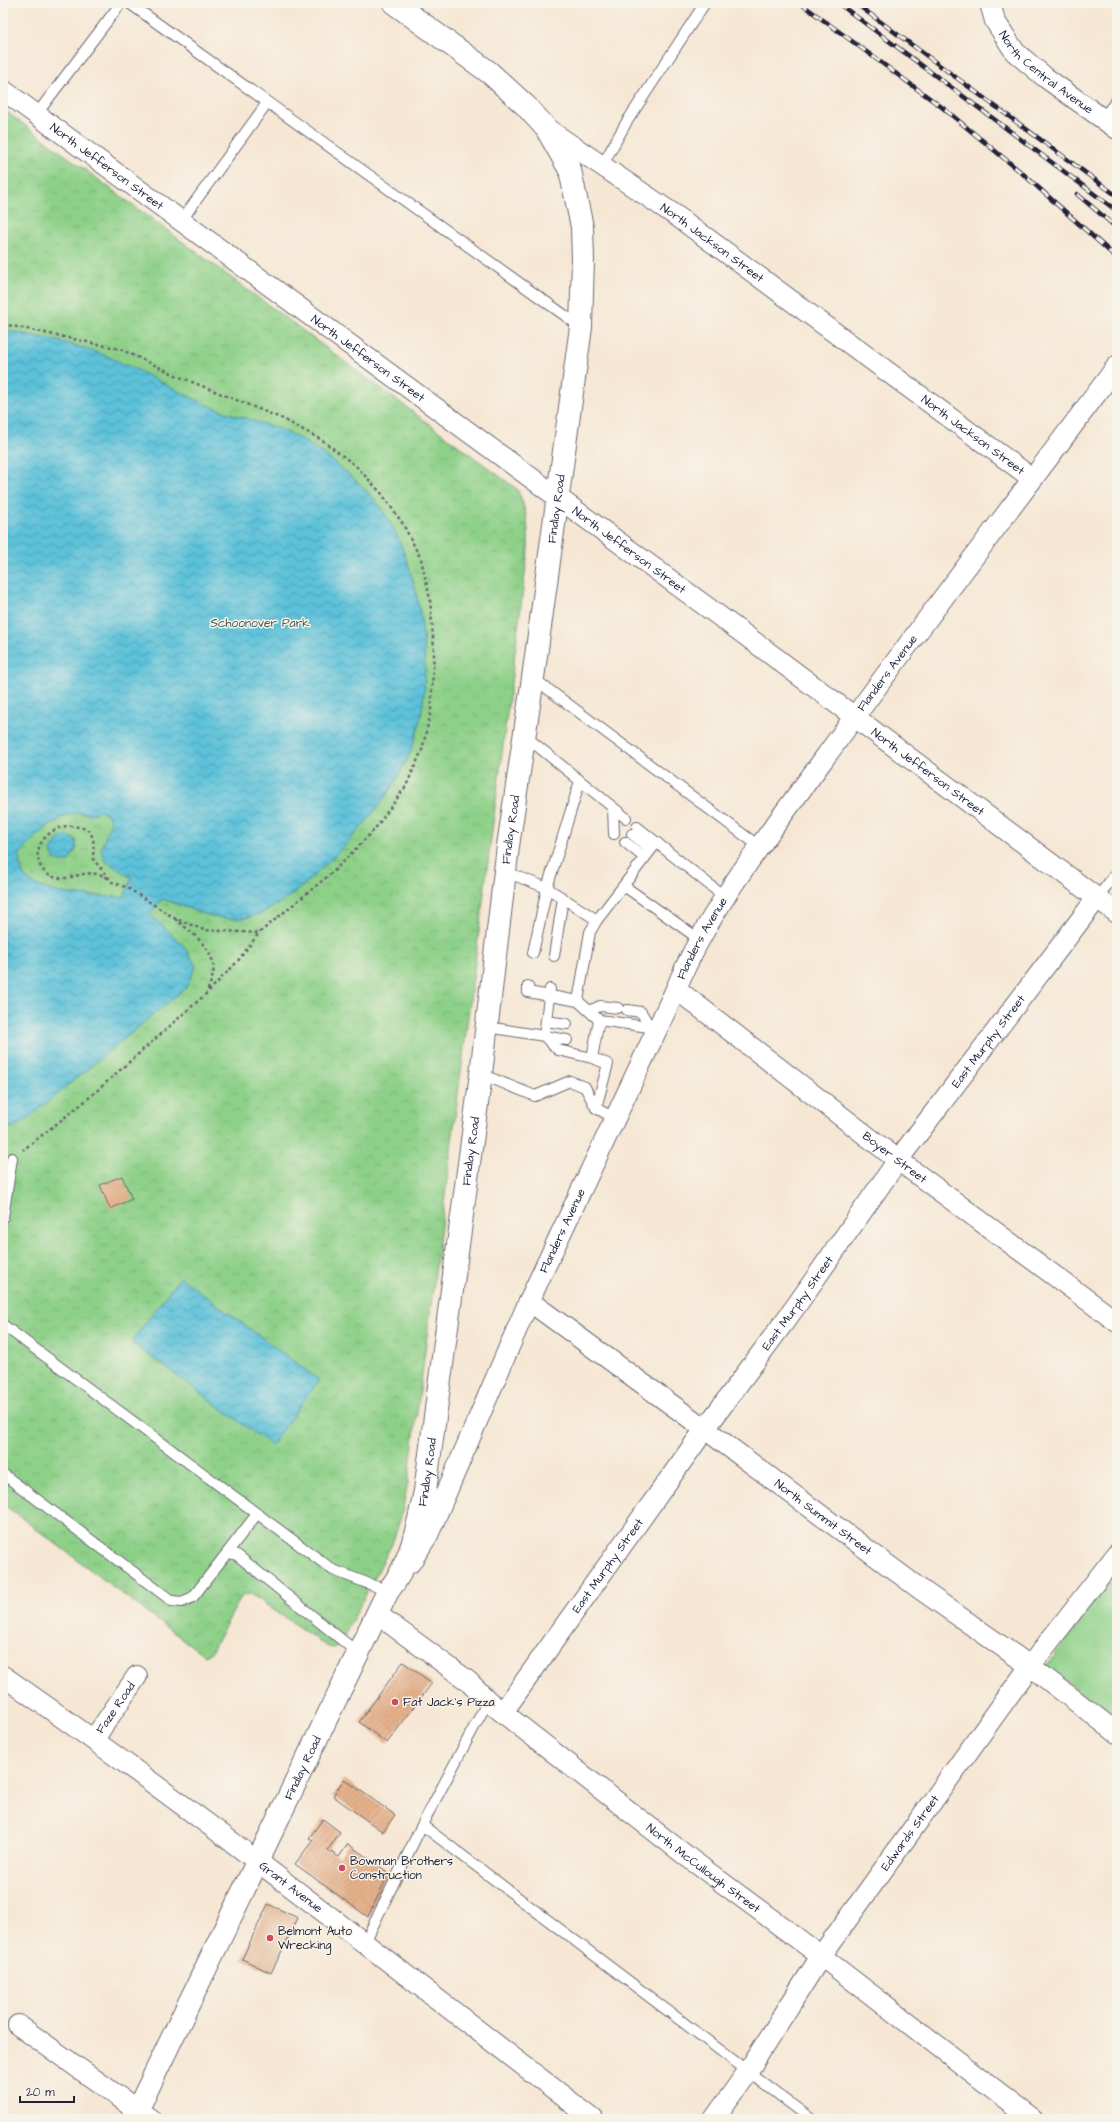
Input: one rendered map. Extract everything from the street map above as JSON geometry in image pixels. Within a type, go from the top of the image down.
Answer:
[{"type":"main road","name":"North Jackson Street","points":[[394,3],[490,73],[526,106],[546,128]]},
{"type":"main road","name":"Findlay Road","points":[[140,2116],[257,1861],[358,1653],[394,1584],[419,1520],[425,1491],[481,1074],[508,846],[534,678],[581,327],[583,260],[581,220],[570,170],[546,128]]},
{"type":"street","name":"North Central Avenue","points":[[990,3],[995,21],[1015,52],[1046,78],[1110,124]]},
{"type":"street","name":"North Jefferson Street","points":[[3,90],[738,630],[1117,913]]},
{"type":"street","name":"North Jackson Street","points":[[546,128],[678,217],[1033,479]]},
{"type":"street","name":"Flanders Avenue","points":[[394,1584],[415,1558],[428,1535],[529,1301],[614,1118],[653,1028],[676,989],[686,963],[699,939],[760,847],[854,718],[1117,366]]},
{"type":"street","name":"East Murphy Street","points":[[496,1707],[796,1306],[898,1160],[1096,898]]},
{"type":"street","name":"Boyer Street","points":[[676,989],[898,1160],[1117,1322]]},
{"type":"street","name":"North Summit Street","points":[[529,1301],[705,1428],[920,1589],[1030,1666],[1117,1733]]},
{"type":"street","name":"Edwards Street","points":[[714,2119],[748,2071],[821,1956],[1030,1666],[1117,1554]]},
{"type":"street","name":"North McCullough Street","points":[[378,1614],[468,1682],[496,1707],[689,1858],[821,1956],[1033,2119]]},
{"type":"street","name":"Grant Avenue","points":[[3,1676],[94,1739],[257,1861],[593,2119]]},
{"type":"street","name":"Faze Road","points":[[94,1739],[136,1676]]},
{"type":"street","points":[[18,2025],[140,2116]]},
{"type":"lane","points":[[36,115],[121,3]]},
{"type":"lane","points":[[129,3],[581,327]]},
{"type":"lane","points":[[602,166],[626,123],[705,3]]},
{"type":"lane","points":[[1110,124],[1117,100]]},
{"type":"lane","points":[[181,220],[267,103]]},
{"type":"lane","points":[[534,678],[760,847]]},
{"type":"lane","points":[[525,736],[613,808],[620,820],[614,834]]},
{"type":"lane","points":[[533,953],[547,888],[580,781]]},
{"type":"lane","points":[[634,830],[726,898]]},
{"type":"lane","points":[[625,842],[645,858]]},
{"type":"lane","points":[[578,1001],[590,932],[597,920],[654,846]]},
{"type":"lane","points":[[506,872],[547,888],[597,920]]},
{"type":"lane","points":[[1096,898],[1117,872]]},
{"type":"lane","points":[[624,886],[699,939]]},
{"type":"lane","points":[[554,956],[563,898]]},
{"type":"lane","points":[[528,986],[528,992],[549,992],[578,1001],[589,1011],[595,1025],[589,1043],[592,1058]]},
{"type":"lane","points":[[544,1036],[549,992]]},
{"type":"lane","points":[[589,1011],[600,1006],[641,1012],[653,1028]]},
{"type":"lane","points":[[546,1021],[567,1024]]},
{"type":"lane","points":[[595,1025],[653,1028]]},
{"type":"lane","points":[[487,1027],[567,1040]]},
{"type":"lane","points":[[544,1036],[558,1050],[592,1058],[608,1064],[596,1108]]},
{"type":"lane","points":[[481,1074],[535,1096],[570,1081],[585,1087],[596,1108],[614,1118]]},
{"type":"lane","points":[[3,1217],[12,1158]]},
{"type":"lane","points":[[3,1325],[333,1570],[394,1584]]},
{"type":"lane","points":[[3,1474],[172,1601],[182,1602],[193,1597],[257,1514]]},
{"type":"lane","points":[[223,1558],[230,1554],[237,1554],[358,1653]]},
{"type":"lane","points":[[364,1944],[422,1825],[496,1707]]},
{"type":"lane","points":[[422,1825],[811,2119]]},
{"type":"path","points":[[3,324],[120,349],[180,377],[283,418],[322,440],[356,466],[382,494],[403,524],[421,559],[430,598],[434,650],[431,711],[419,757],[406,786],[374,830],[334,871],[260,933],[237,962],[207,993],[83,1103],[12,1158]]},
{"type":"path","points":[[108,878],[91,872],[60,879],[45,873],[38,861],[38,848],[47,836],[59,827],[70,824],[86,829],[91,835],[93,858],[108,878],[112,882],[128,888],[174,918],[192,933],[211,955],[214,973],[207,993]]},
{"type":"path","points":[[174,918],[204,930],[260,933]]},
{"type":"green space","name":"Schoonover Park","points":[[3,109],[517,489],[525,512],[528,526],[528,551],[408,1483],[401,1517],[392,1544],[340,1644],[333,1648],[326,1646],[251,1594],[243,1595],[240,1599],[211,1652],[205,1656],[3,1504]]},
{"type":"green space","points":[[1117,1570],[1117,1720],[1046,1667]]},
{"type":"water","points":[[3,330],[65,343],[101,354],[144,373],[215,408],[291,434],[312,446],[344,471],[371,496],[388,519],[402,548],[413,581],[420,616],[424,651],[424,685],[421,717],[413,745],[397,779],[375,810],[351,839],[307,882],[287,898],[266,911],[255,915],[234,919],[223,918],[202,913],[162,899],[150,914],[183,945],[196,966],[186,988],[23,1122],[3,1131]],"holes":[[[99,811],[106,813],[111,821],[101,849],[104,860],[132,878],[124,897],[87,896],[59,892],[36,885],[25,877],[21,868],[19,856],[36,836],[52,824],[68,815],[75,813],[93,814]]]},
{"type":"water","points":[[65,836],[75,839],[77,848],[68,862],[61,862],[54,859],[51,851],[59,838]]},
{"type":"water","points":[[180,1277],[319,1380],[271,1445],[131,1342]]},
{"type":"building","points":[[122,1176],[132,1199],[110,1209],[100,1185]]},
{"type":"building","name":"Fat Jack's Pizza","points":[[403,1662],[432,1683],[387,1743],[359,1722]]},
{"type":"building","points":[[344,1779],[395,1815],[383,1832],[333,1796]]},
{"type":"building","name":"Bowman Brothers Construction","points":[[323,1819],[340,1832],[328,1850],[339,1857],[348,1844],[389,1873],[368,1917],[295,1864],[313,1840],[309,1838]]},
{"type":"building","name":"Belmont Auto Wrecking","points":[[268,1904],[298,1918],[271,1973],[242,1959]]},
{"type":"railway","points":[[800,3],[943,108],[1022,173],[1117,258]]},
{"type":"railway","points":[[838,3],[1117,211]]},
{"type":"railway","points":[[855,3],[1117,196]]},
{"type":"railway","points":[[1077,194],[1117,228]]},
{"type":"place","name":"Fat Jack's Pizza","points":[[395,1702]]},
{"type":"place","name":"Bowman Brothers Construction","points":[[342,1868]]},
{"type":"place","name":"Belmont Auto Wrecking","points":[[270,1938]]}]
